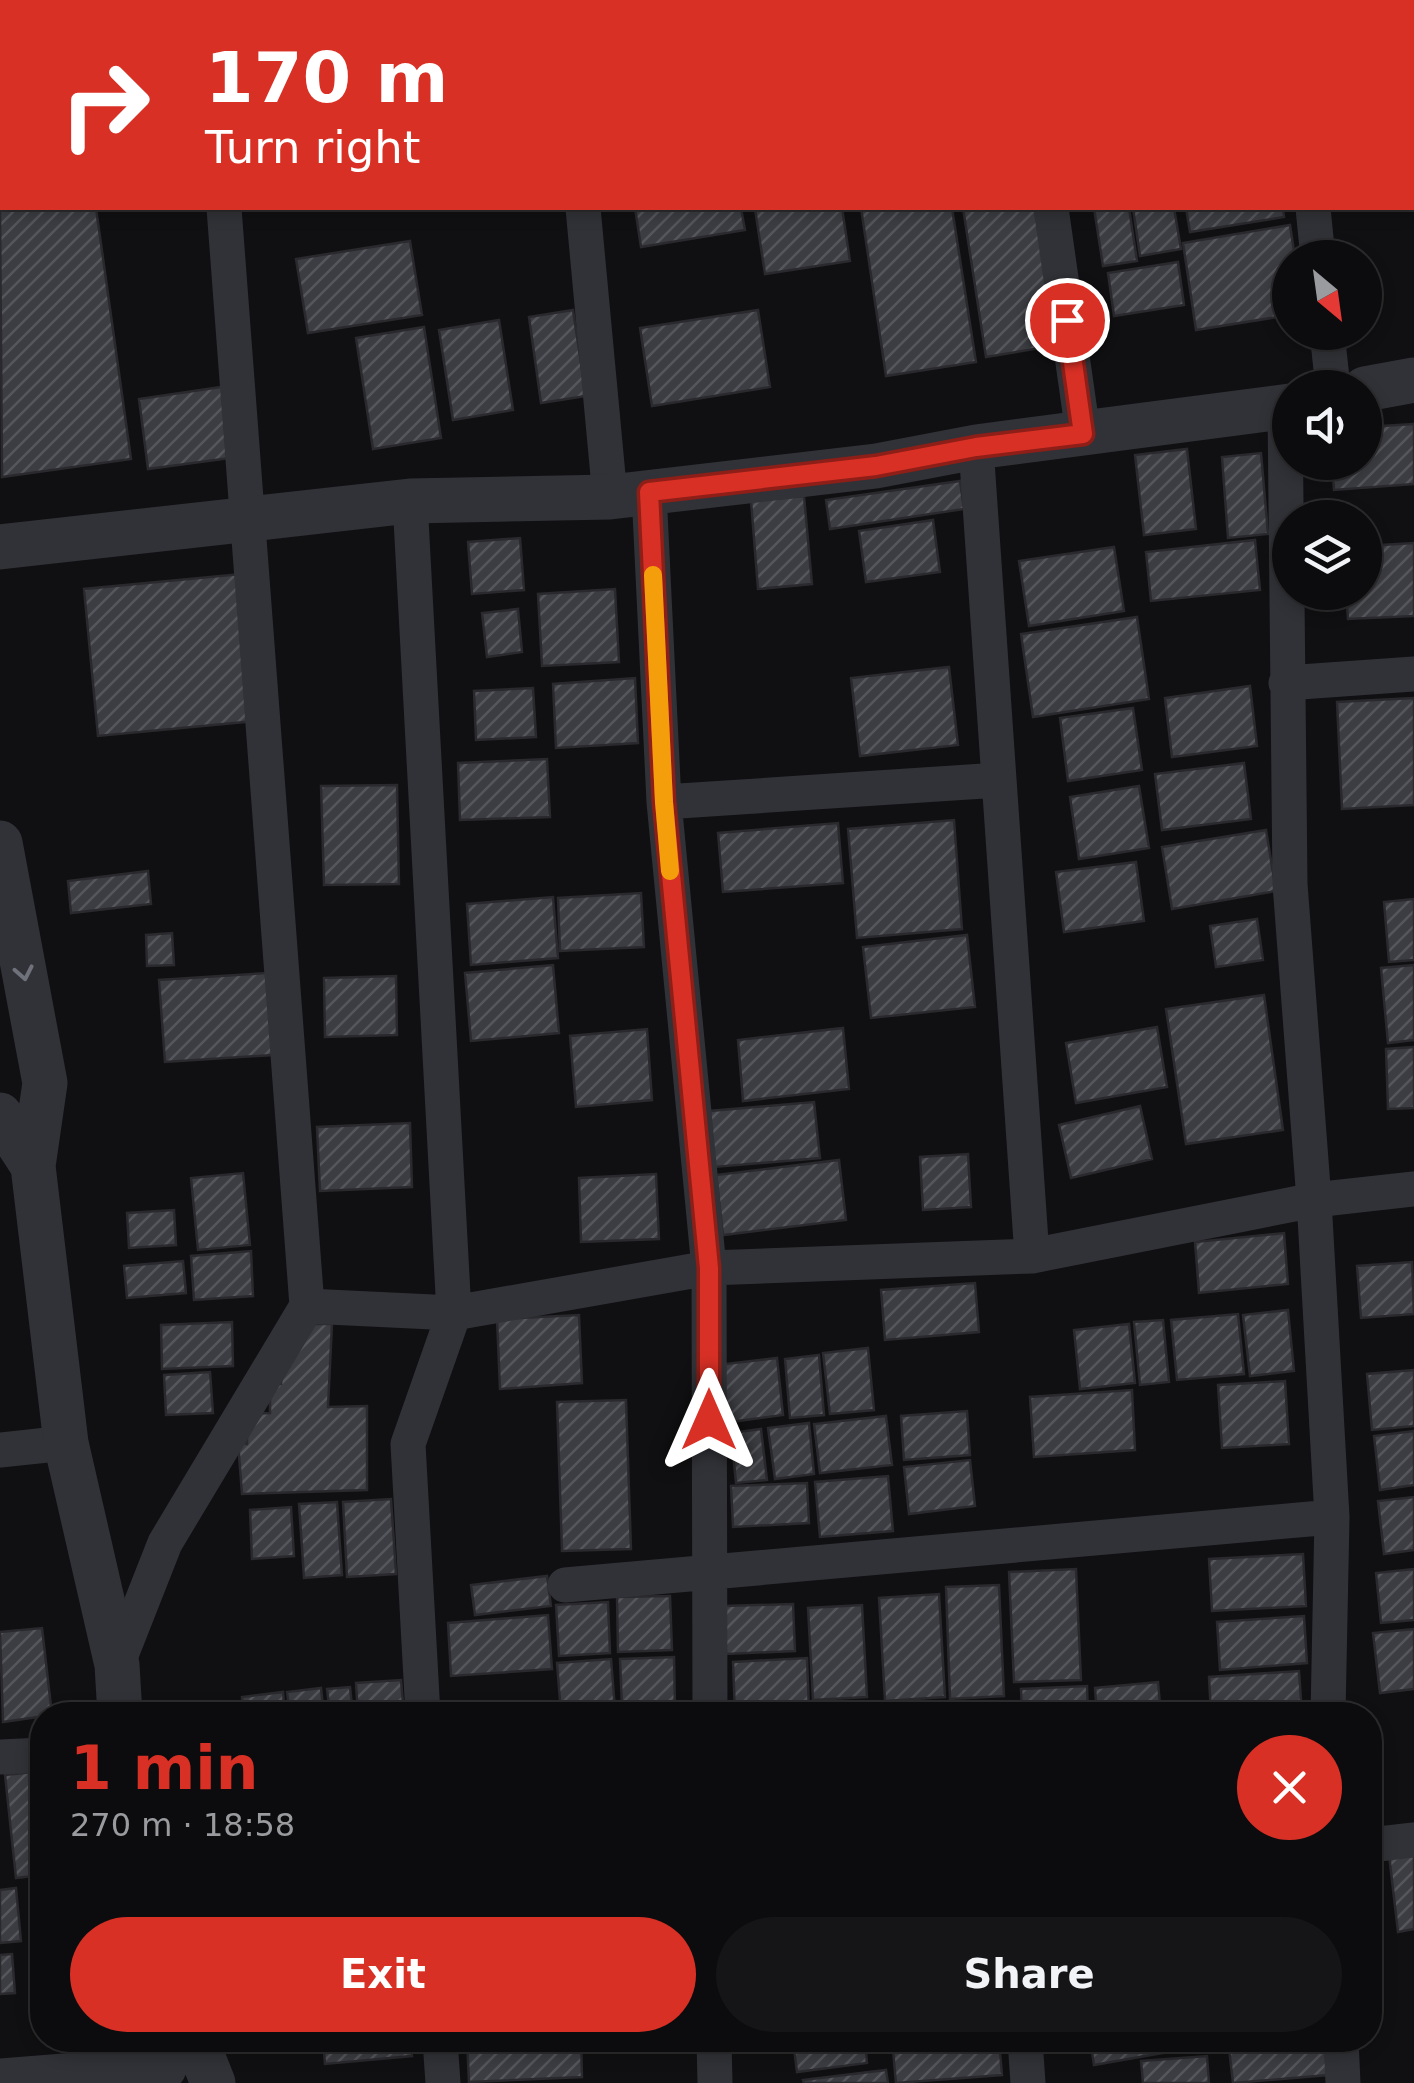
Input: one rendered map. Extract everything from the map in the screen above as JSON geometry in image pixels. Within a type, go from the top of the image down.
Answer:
[{"type":"street","points":[[116,1665],[165,1543],[307,1306],[224,210]]},
{"type":"street","points":[[583,210],[630,494],[709,1268],[710,1702]]},
{"type":"street","points":[[1051,210],[1083,434]]},
{"type":"street","points":[[1313,210],[1316,240]]},
{"type":"street","points":[[1382,385],[1414,380]]},
{"type":"street","points":[[0,547],[410,500],[630,494],[876,466],[976,447],[1272,409]]},
{"type":"street","points":[[976,447],[1032,1256]]},
{"type":"street","points":[[1287,480],[1290,884],[1314,1200],[1332,1517],[1328,1702]]},
{"type":"street","points":[[410,500],[454,1313],[408,1444],[421,1702]]},
{"type":"street","points":[[1286,684],[1414,674]]},
{"type":"street","points":[[664,802],[999,780]]},
{"type":"street","points":[[0,843],[45,1083],[33,1166],[66,1444],[116,1665],[119,1702]]},
{"type":"street","points":[[0,1115],[33,1166]]},
{"type":"street","points":[[307,1306],[454,1313],[709,1268],[1032,1256],[1314,1200],[1414,1189]]},
{"type":"street","points":[[0,1450],[66,1444]]},
{"type":"street","points":[[565,1585],[1332,1517]]},
{"type":"street","points":[[0,1757],[30,1756]]},
{"type":"street","points":[[1382,1844],[1414,1840]]},
{"type":"street","points":[[441,2052],[443,2083]]},
{"type":"street","points":[[715,2052],[716,2083]]},
{"type":"street","points":[[1026,2052],[1028,2083]]},
{"type":"street","points":[[1342,2052],[1344,2083]]},
{"type":"street","points":[[0,2081],[174,2058],[213,2083]]},
{"type":"building","points":[[0,210],[96,210],[131,459],[2,477]]},
{"type":"building","points":[[635,210],[741,210],[745,230],[641,247]]},
{"type":"building","points":[[755,210],[842,210],[850,261],[765,274]]},
{"type":"building","points":[[861,210],[952,210],[976,362],[886,376]]},
{"type":"building","points":[[963,210],[1038,210],[1059,345],[986,357]]},
{"type":"building","points":[[1094,210],[1129,210],[1137,261],[1103,266]]},
{"type":"building","points":[[1133,210],[1174,210],[1181,249],[1140,256]]},
{"type":"building","points":[[1186,210],[1283,210],[1284,217],[1190,232]]},
{"type":"building","points":[[1290,225],[1292,240],[1272,240],[1272,318],[1196,330],[1183,243]]},
{"type":"building","points":[[410,241],[422,315],[308,333],[296,259]]},
{"type":"building","points":[[1178,262],[1184,305],[1114,316],[1108,273]]},
{"type":"building","points":[[573,310],[586,396],[541,403],[529,317]]},
{"type":"building","points":[[758,310],[770,387],[652,406],[640,328]]},
{"type":"building","points":[[499,320],[513,410],[453,420],[439,330]]},
{"type":"building","points":[[424,327],[441,438],[373,449],[356,338]]},
{"type":"building","points":[[228,386],[238,457],[148,469],[139,399]]},
{"type":"building","points":[[1414,424],[1414,484],[1334,490],[1333,480],[1382,480],[1382,426]]},
{"type":"building","points":[[1187,449],[1196,529],[1144,535],[1135,455]]},
{"type":"building","points":[[1261,453],[1268,534],[1228,538],[1222,457]]},
{"type":"building","points":[[960,481],[964,509],[830,529],[826,500]]},
{"type":"building","points":[[804,496],[812,584],[758,589],[751,501]]},
{"type":"building","points":[[933,520],[940,572],[866,582],[859,531]]},
{"type":"building","points":[[520,538],[524,590],[472,594],[468,542]]},
{"type":"building","points":[[1255,540],[1260,590],[1151,601],[1146,552]]},
{"type":"building","points":[[1414,543],[1414,616],[1348,619],[1347,610],[1382,610],[1382,545]]},
{"type":"building","points":[[1114,547],[1124,611],[1029,626],[1019,561]]},
{"type":"building","points":[[241,574],[255,721],[98,736],[84,589]]},
{"type":"building","points":[[615,589],[619,662],[542,666],[538,594]]},
{"type":"building","points":[[518,609],[522,652],[487,657],[482,613]]},
{"type":"building","points":[[1137,617],[1149,699],[1033,717],[1021,634]]},
{"type":"building","points":[[949,667],[958,745],[860,756],[851,678]]},
{"type":"building","points":[[635,678],[638,743],[556,748],[553,684]]},
{"type":"building","points":[[1250,686],[1257,746],[1172,757],[1165,698]]},
{"type":"building","points":[[533,688],[536,737],[476,740],[474,691]]},
{"type":"building","points":[[1414,698],[1414,805],[1342,809],[1337,702]]},
{"type":"building","points":[[1133,708],[1142,770],[1068,781],[1060,718]]},
{"type":"building","points":[[547,759],[550,817],[460,820],[458,763]]},
{"type":"building","points":[[1244,763],[1251,819],[1162,830],[1155,774]]},
{"type":"building","points":[[397,785],[399,884],[324,885],[321,786]]},
{"type":"building","points":[[1139,786],[1149,848],[1079,859],[1070,797]]},
{"type":"building","points":[[954,820],[962,929],[857,938],[848,829]]},
{"type":"building","points":[[838,823],[843,883],[723,892],[718,833]]},
{"type":"building","points":[[1266,830],[1276,891],[1172,909],[1162,847]]},
{"type":"building","points":[[1136,862],[1144,921],[1064,932],[1056,872]]},
{"type":"building","points":[[148,871],[151,904],[71,913],[68,881]]},
{"type":"building","points":[[641,893],[644,947],[560,951],[558,898]]},
{"type":"building","points":[[553,897],[558,958],[471,965],[467,904]]},
{"type":"building","points":[[1414,899],[1414,960],[1389,962],[1384,902]]},
{"type":"building","points":[[1257,919],[1263,960],[1216,967],[1210,926]]},
{"type":"building","points":[[172,933],[174,965],[147,966],[146,935]]},
{"type":"building","points":[[967,935],[975,1007],[871,1018],[863,947]]},
{"type":"building","points":[[553,965],[559,1033],[471,1041],[465,973]]},
{"type":"building","points":[[1414,965],[1414,1040],[1388,1043],[1381,968]]},
{"type":"building","points":[[267,973],[273,1055],[165,1062],[159,980]]},
{"type":"building","points":[[396,976],[397,1035],[325,1037],[324,978]]},
{"type":"building","points":[[1264,995],[1283,1130],[1186,1144],[1166,1009]]},
{"type":"building","points":[[1157,1027],[1167,1087],[1076,1103],[1066,1043]]},
{"type":"building","points":[[843,1028],[849,1089],[743,1101],[738,1040]]},
{"type":"building","points":[[647,1029],[652,1100],[576,1107],[570,1036]]},
{"type":"building","points":[[1414,1047],[1414,1108],[1388,1109],[1386,1049]]},
{"type":"building","points":[[814,1102],[820,1158],[714,1167],[710,1111]]},
{"type":"building","points":[[1140,1106],[1152,1159],[1071,1178],[1059,1125]]},
{"type":"building","points":[[410,1123],[412,1187],[320,1191],[317,1127]]},
{"type":"building","points":[[968,1154],[971,1207],[923,1210],[920,1157]]},
{"type":"building","points":[[839,1160],[846,1220],[723,1235],[716,1175]]},
{"type":"building","points":[[243,1173],[250,1245],[198,1250],[191,1178]]},
{"type":"building","points":[[656,1174],[659,1239],[581,1242],[579,1178]]},
{"type":"building","points":[[174,1210],[176,1245],[129,1248],[127,1213]]},
{"type":"building","points":[[1284,1233],[1288,1284],[1199,1293],[1195,1242]]},
{"type":"building","points":[[251,1251],[253,1296],[194,1300],[191,1256]]},
{"type":"building","points":[[183,1261],[186,1293],[127,1298],[124,1266]]},
{"type":"building","points":[[1412,1262],[1414,1314],[1361,1318],[1357,1266]]},
{"type":"building","points":[[975,1283],[979,1332],[885,1340],[881,1290]]},
{"type":"building","points":[[1288,1310],[1294,1371],[1250,1376],[1243,1315]]},
{"type":"building","points":[[1238,1314],[1244,1374],[1177,1380],[1171,1320]]},
{"type":"building","points":[[579,1315],[582,1383],[500,1389],[497,1319]]},
{"type":"building","points":[[1163,1320],[1169,1382],[1140,1385],[1134,1322]]},
{"type":"building","points":[[232,1322],[233,1366],[162,1369],[161,1325]]},
{"type":"building","points":[[303,1324],[332,1324],[328,1407],[367,1406],[367,1490],[242,1494],[238,1442],[247,1444],[247,1414],[270,1413],[270,1384],[281,1384],[282,1370]]},
{"type":"building","points":[[1129,1324],[1135,1383],[1080,1389],[1074,1330]]},
{"type":"building","points":[[868,1348],[874,1410],[830,1414],[823,1353]]},
{"type":"building","points":[[819,1355],[824,1415],[790,1418],[785,1359]]},
{"type":"building","points":[[777,1358],[783,1415],[723,1423],[717,1365]]},
{"type":"building","points":[[1414,1370],[1414,1426],[1372,1430],[1367,1374]]},
{"type":"building","points":[[210,1372],[213,1413],[166,1415],[164,1375]]},
{"type":"building","points":[[1285,1381],[1289,1444],[1222,1448],[1218,1385]]},
{"type":"building","points":[[1132,1390],[1135,1450],[1034,1457],[1030,1397]]},
{"type":"building","points":[[626,1400],[631,1549],[562,1551],[557,1402]]},
{"type":"building","points":[[967,1411],[970,1455],[904,1460],[901,1416]]},
{"type":"building","points":[[886,1416],[892,1465],[820,1473],[814,1424]]},
{"type":"building","points":[[809,1423],[814,1474],[775,1479],[768,1428]]},
{"type":"building","points":[[761,1429],[767,1480],[736,1483],[731,1433]]},
{"type":"building","points":[[1414,1431],[1414,1485],[1380,1490],[1374,1436]]},
{"type":"building","points":[[970,1460],[975,1506],[909,1514],[904,1467]]},
{"type":"building","points":[[888,1476],[893,1531],[820,1537],[815,1482]]},
{"type":"building","points":[[807,1483],[809,1523],[733,1527],[731,1486]]},
{"type":"building","points":[[1414,1497],[1414,1550],[1384,1554],[1378,1501]]},
{"type":"building","points":[[391,1499],[396,1574],[347,1577],[343,1502]]},
{"type":"building","points":[[337,1502],[342,1575],[304,1578],[299,1504]]},
{"type":"building","points":[[291,1507],[294,1556],[252,1559],[250,1510]]},
{"type":"building","points":[[1303,1554],[1306,1606],[1212,1611],[1209,1559]]},
{"type":"building","points":[[1076,1569],[1081,1680],[1014,1682],[1009,1572]]},
{"type":"building","points":[[1414,1569],[1414,1620],[1381,1623],[1376,1573]]},
{"type":"building","points":[[547,1576],[551,1606],[475,1615],[471,1585]]},
{"type":"building","points":[[999,1585],[1004,1696],[950,1699],[946,1587]]},
{"type":"building","points":[[939,1594],[945,1697],[885,1701],[879,1598]]},
{"type":"building","points":[[670,1596],[672,1650],[618,1652],[617,1597]]},
{"type":"building","points":[[608,1602],[610,1653],[559,1656],[556,1605]]},
{"type":"building","points":[[793,1604],[795,1651],[726,1654],[724,1606]]},
{"type":"building","points":[[862,1605],[867,1697],[813,1700],[808,1608]]},
{"type":"building","points":[[548,1615],[552,1669],[451,1676],[448,1623]]},
{"type":"building","points":[[1304,1616],[1307,1663],[1220,1670],[1217,1622]]},
{"type":"building","points":[[42,1628],[51,1702],[30,1702],[30,1718],[3,1722],[0,1632]]},
{"type":"building","points":[[1414,1629],[1414,1689],[1380,1693],[1373,1633]]},
{"type":"building","points":[[674,1657],[675,1702],[622,1702],[620,1659]]},
{"type":"building","points":[[807,1658],[809,1702],[735,1702],[733,1662]]},
{"type":"building","points":[[611,1659],[614,1702],[560,1702],[557,1663]]},
{"type":"building","points":[[1299,1671],[1301,1702],[1210,1702],[1209,1677]]},
{"type":"building","points":[[401,1680],[403,1702],[357,1702],[356,1683]]},
{"type":"building","points":[[1158,1682],[1160,1702],[1096,1702],[1095,1688]]},
{"type":"building","points":[[1087,1686],[1088,1702],[1022,1702],[1021,1689]]},
{"type":"building","points":[[350,1687],[352,1702],[328,1702],[327,1689]]},
{"type":"building","points":[[321,1688],[323,1702],[288,1702],[287,1692]]},
{"type":"building","points":[[283,1692],[284,1702],[242,1702],[242,1697]]},
{"type":"building","points":[[30,1772],[30,1876],[16,1878],[5,1775]]},
{"type":"building","points":[[1414,1852],[1414,1929],[1398,1932],[1389,1855]]},
{"type":"building","points":[[16,1888],[21,1941],[0,1943],[0,1890]]},
{"type":"building","points":[[12,1954],[15,1993],[0,1994],[0,1955]]},
{"type":"building","points":[[324,2052],[412,2052],[412,2056],[325,2064]]},
{"type":"building","points":[[468,2052],[581,2052],[582,2077],[469,2082]]},
{"type":"building","points":[[794,2052],[866,2052],[867,2063],[797,2072]]},
{"type":"building","points":[[893,2052],[1000,2052],[1002,2075],[896,2083]]},
{"type":"building","points":[[1092,2052],[1168,2052],[1094,2065]]},
{"type":"building","points":[[1229,2052],[1325,2052],[1328,2075],[1233,2083]]},
{"type":"building","points":[[1207,2056],[1209,2083],[1143,2083],[1141,2061]]},
{"type":"building","points":[[886,2070],[888,2083],[803,2080]]},
{"type":"slow traffic","points":[[653,575],[670,871]]},
{"type":"route","points":[[709,1420],[709,1268],[664,802],[649,492],[876,466],[976,447],[1083,434],[1067,320]]}]
